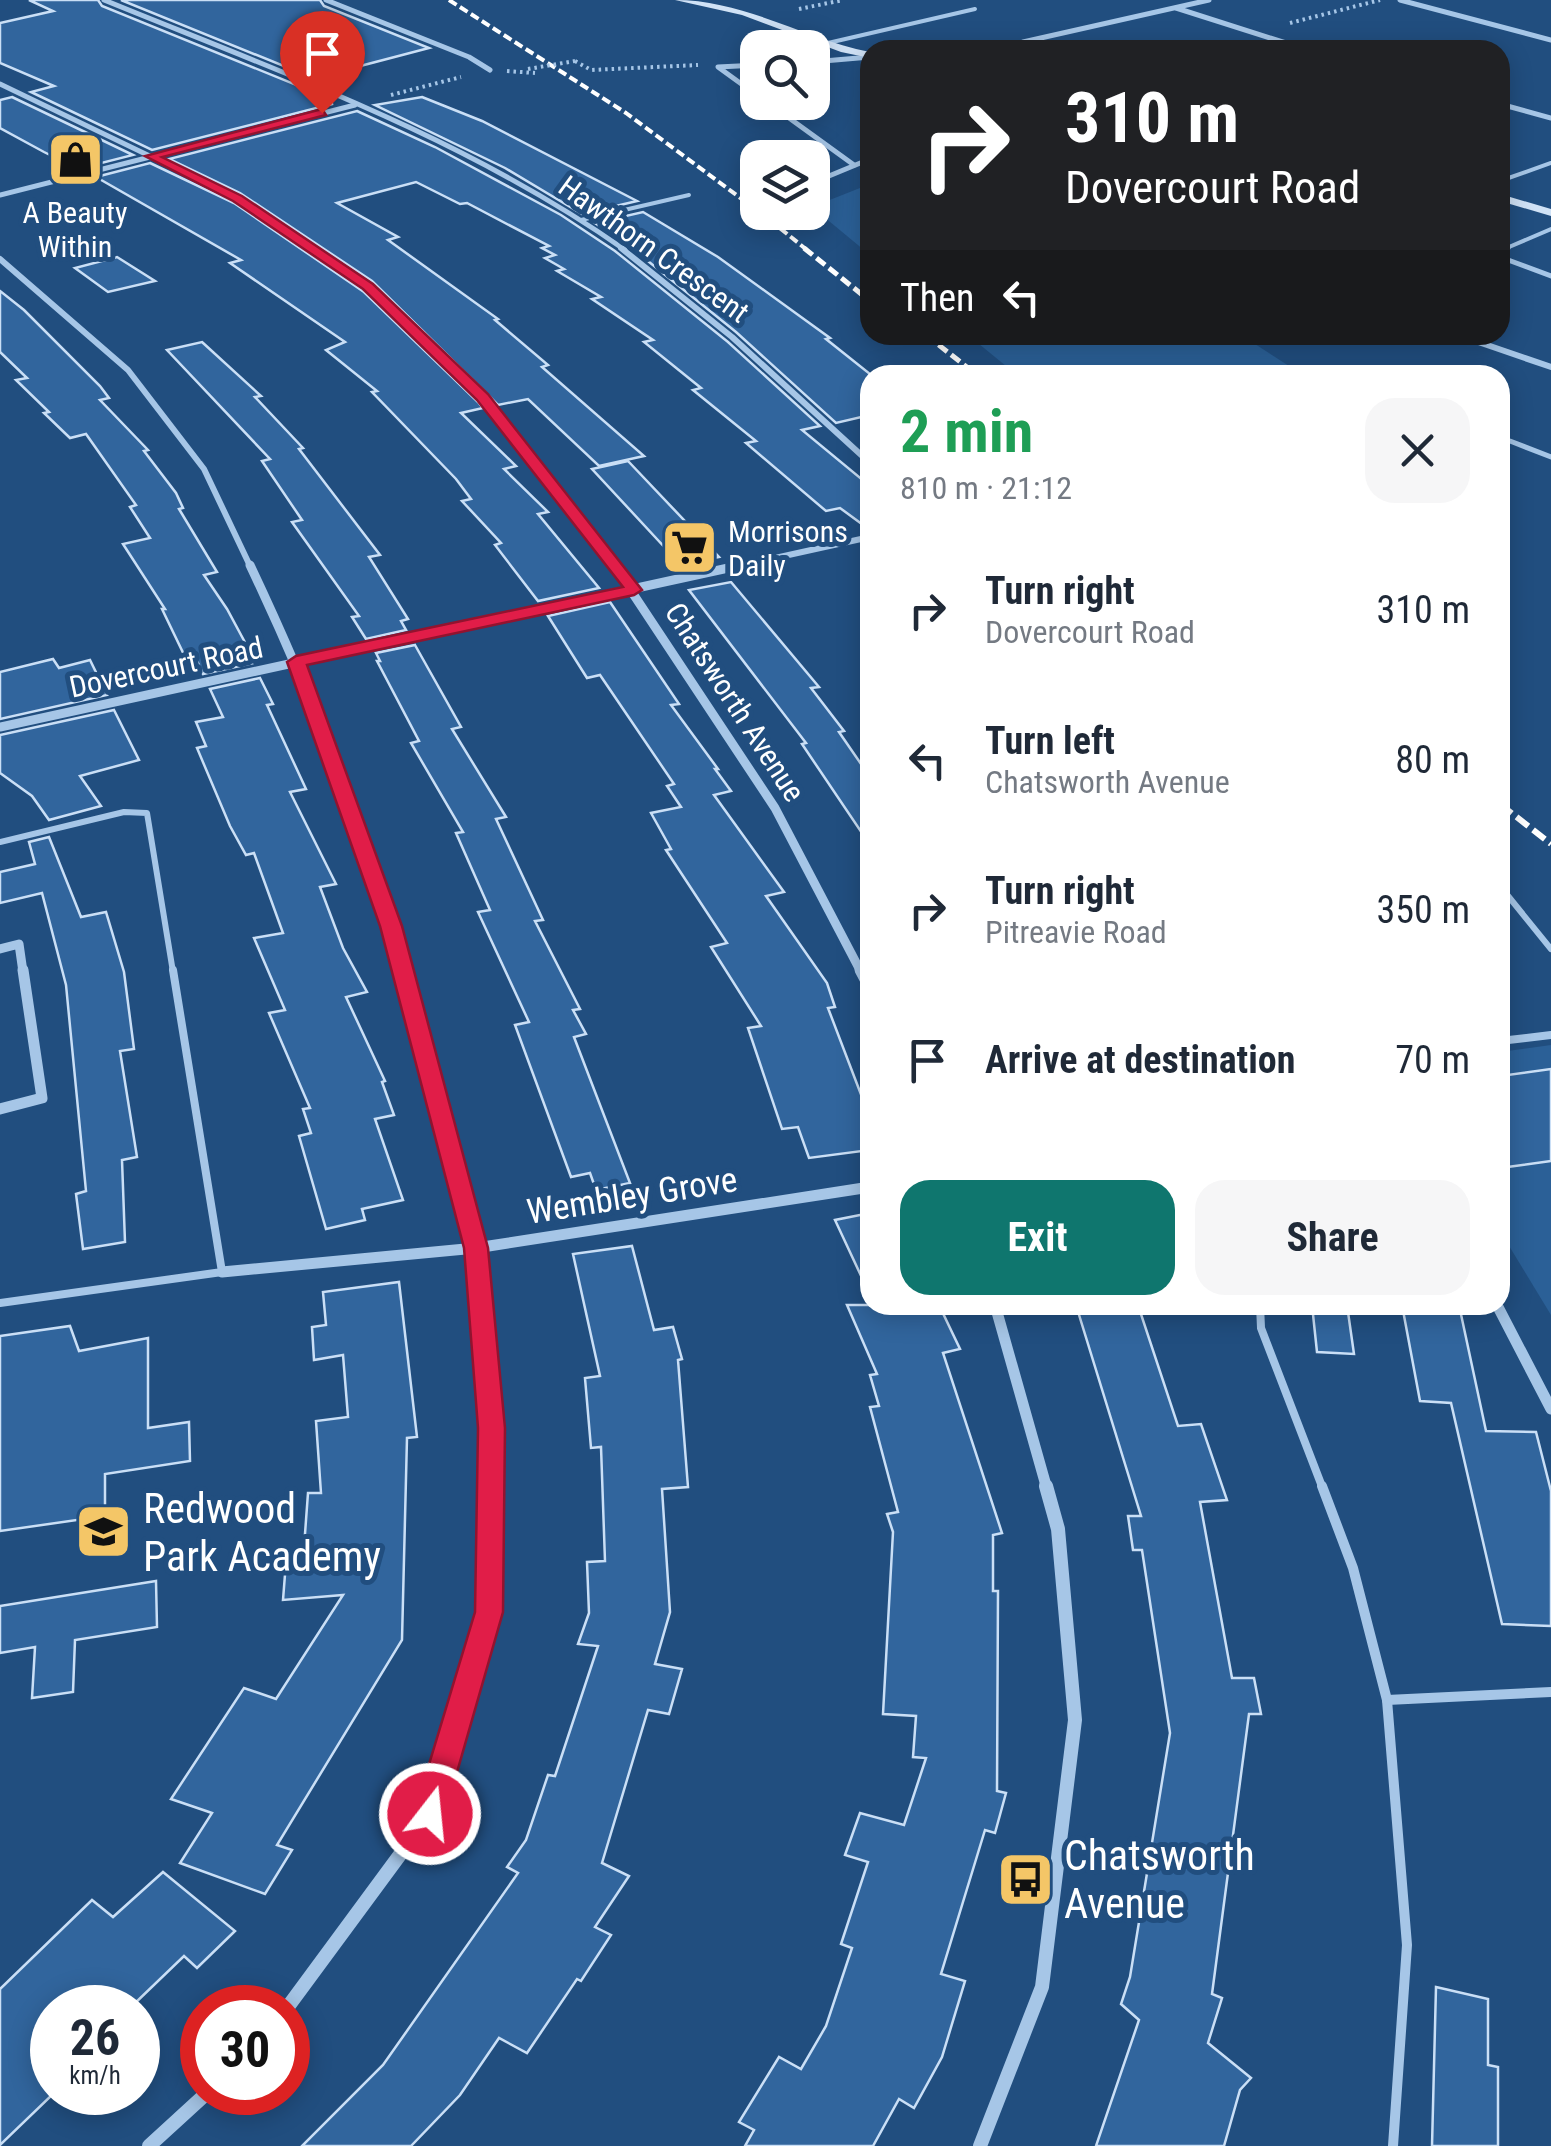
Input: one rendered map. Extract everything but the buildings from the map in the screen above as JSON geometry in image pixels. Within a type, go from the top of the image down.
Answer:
[{"type":"street","name":"Hawthorn Crescent","points":[[104,0],[356,104],[473,158],[580,220],[713,318],[860,454]]},
{"type":"street","points":[[326,0],[469,57],[490,70]]},
{"type":"street","points":[[680,0],[744,13],[792,30]]},
{"type":"street","points":[[1031,40],[1209,0]]},
{"type":"street","points":[[1400,0],[1551,40]]},
{"type":"street","points":[[1176,8],[1272,40]]},
{"type":"street","points":[[830,44],[860,53]]},
{"type":"street","points":[[830,60],[860,57]]},
{"type":"street","points":[[718,67],[740,66]]},
{"type":"street","points":[[718,67],[740,83]]},
{"type":"street","name":"Chatsworth Avenue","points":[[0,84],[237,198],[368,286],[482,397],[634,590],[775,808],[860,970]]},
{"type":"street","points":[[0,195],[356,104]]},
{"type":"street","points":[[1510,107],[1551,118]]},
{"type":"street","points":[[792,120],[854,165]]},
{"type":"street","points":[[830,175],[860,163]]},
{"type":"street","points":[[1510,200],[1551,213]]},
{"type":"street","points":[[0,260],[18,271],[128,370],[204,470],[296,662],[391,926],[476,1248],[492,1428],[489,1612],[430,1814],[304,1985]]},
{"type":"street","points":[[1487,345],[1551,367]]},
{"type":"street","name":"Dovercourt Road","points":[[0,727],[860,539]]},
{"type":"street","points":[[0,948],[19,944],[42,1098],[0,1109]]},
{"type":"street","name":"Wembley Grove","points":[[222,1272],[476,1248],[860,1190]]},
{"type":"street","points":[[980,2146],[1042,1986],[1076,1720],[1058,1529],[997,1315]]},
{"type":"street","points":[[1501,1315],[1551,1408]]},
{"type":"street","points":[[148,2146],[182,2115]]},
{"type":"lane","points":[[830,43],[976,9]]},
{"type":"lane","points":[[1510,176],[1551,162]]},
{"type":"lane","points":[[580,220],[689,194]]},
{"type":"lane","points":[[1510,249],[1551,228]]},
{"type":"lane","points":[[1510,258],[1551,276]]},
{"type":"lane","points":[[1510,441],[1551,457]]},
{"type":"lane","points":[[0,842],[124,812],[147,813],[222,1272],[0,1303]]},
{"type":"lane","points":[[1510,898],[1551,949]]},
{"type":"lane","points":[[1510,1040],[1551,1034]]},
{"type":"lane","points":[[1260,1315],[1261,1328],[1353,1568],[1387,1700],[1407,1944],[1393,2146]]},
{"type":"lane","points":[[1387,1700],[1551,1692]]},
{"type":"path","points":[[1250,34],[1380,0]]},
{"type":"path","points":[[535,73],[528,69],[575,61],[591,70],[714,64],[718,67]]},
{"type":"path","points":[[356,104],[490,70]]},
{"type":"shaded area","points":[[860,188],[860,247],[830,222],[830,200]]},
{"type":"shaded area","points":[[980,345],[1256,345],[1288,365],[1005,365]]},
{"type":"shaded area","points":[[1551,1045],[1551,1315],[1510,1247],[1510,1051]]},
{"type":"railway","points":[[449,0],[626,113],[740,198]]},
{"type":"railway","points":[[782,230],[807,250]]},
{"type":"railway","points":[[804,248],[860,293]]},
{"type":"railway","points":[[939,345],[964,365]]},
{"type":"railway","points":[[1510,812],[1551,844]]},
{"type":"place","name":"A Beauty Within","points":[[75,160]]},
{"type":"place","name":"Morrisons Daily","points":[[689,548]]},
{"type":"place","name":"Redwood Park Academy","points":[[104,1532]]},
{"type":"place","name":"Chatsworth Avenue","points":[[1025,1879]]},
{"type":"route","points":[[322,113],[151,156],[237,198],[368,286],[482,397],[634,590],[296,662],[391,926],[476,1248],[492,1428],[489,1612],[430,1814]]}]
